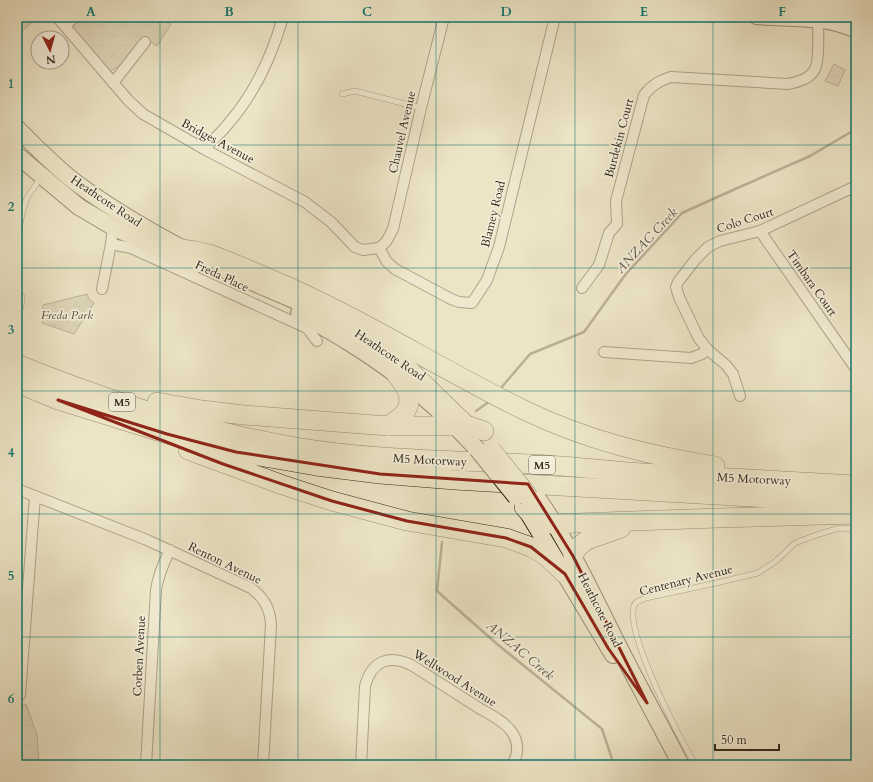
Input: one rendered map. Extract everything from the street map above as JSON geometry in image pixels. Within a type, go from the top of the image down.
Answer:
[{"type":"highway","points":[[182,249],[208,254],[317,300],[525,410],[587,437],[668,459],[728,468],[856,483]]},
{"type":"highway","points":[[17,355],[75,378],[159,403],[244,415],[388,426],[468,427]]},
{"type":"highway","name":"M5 Motorway","points":[[17,364],[52,378],[160,415],[230,433],[296,447],[373,457],[549,465],[641,473],[856,483]]},
{"type":"highway","points":[[388,426],[401,416],[407,408],[408,390],[395,365]]},
{"type":"highway","points":[[395,365],[468,427],[489,449],[522,487],[529,506],[542,523],[555,524],[856,514]]},
{"type":"highway","name":"M5 Motorway","points":[[17,383],[58,400],[167,434],[236,452],[316,466],[380,474],[455,480],[856,502]]},
{"type":"highway","points":[[58,400],[224,464],[332,501],[407,521],[506,538],[531,547],[546,556],[565,574]]},
{"type":"highway","points":[[491,536],[509,536],[516,533],[529,506]]},
{"type":"highway","points":[[573,556],[578,547],[587,540],[615,529],[654,521]]},
{"type":"main road","name":"Heathcote Road","points":[[17,128],[55,165],[78,184],[112,208],[182,249],[318,311],[348,327],[395,365]]},
{"type":"main road","name":"Heathcote Road","points":[[17,155],[79,207],[219,278],[294,310],[395,365]]},
{"type":"main road","name":"Heathcote Road","points":[[529,506],[565,574],[608,648],[647,703]]},
{"type":"main road","name":"Heathcote Road","points":[[555,524],[573,556],[647,703],[681,765]]},
{"type":"street","name":"Bridges Avenue","points":[[57,17],[128,100],[143,114],[204,149],[305,202],[331,222],[354,247],[363,250],[378,248]]},
{"type":"street","points":[[65,25],[75,17]]},
{"type":"street","points":[[204,149],[228,125],[255,88],[273,50],[283,17]]},
{"type":"street","name":"Chauvel Avenue","points":[[378,248],[386,242],[393,229],[444,17]]},
{"type":"street","name":"Blamey Road","points":[[378,248],[387,262],[395,269],[451,299],[459,302],[472,303],[487,280],[499,247],[555,17]]},
{"type":"street","points":[[756,17],[840,24],[856,31]]},
{"type":"street","name":"Burdekin Court","points":[[582,288],[599,265],[606,239],[611,230],[617,224],[616,201],[644,94],[651,86],[659,81],[671,77],[788,84],[799,81],[808,76],[815,68],[819,40],[818,21]]},
{"type":"street","points":[[113,82],[145,42]]},
{"type":"street","name":"Colo Court","points":[[740,396],[733,374],[726,365],[707,349],[698,337],[679,297],[676,286],[678,282],[695,260],[708,247],[720,241],[760,231],[855,189]]},
{"type":"street","points":[[102,289],[111,244],[113,224]]},
{"type":"street","name":"Timbara Court","points":[[760,231],[856,369]]},
{"type":"street","name":"Freda Place","points":[[111,244],[131,248],[307,328],[317,341]]},
{"type":"street","points":[[604,352],[691,358],[702,354],[707,349]]},
{"type":"street","name":"Renton Avenue","points":[[17,489],[170,550],[251,588],[260,595],[267,605],[270,613],[271,625],[264,765]]},
{"type":"street","points":[[20,695],[34,496]]},
{"type":"street","name":"Corben Avenue","points":[[146,765],[156,590],[162,565],[170,550]]},
{"type":"street","name":"Wellwood Avenue","points":[[361,765],[365,686],[373,669],[384,661],[391,660],[399,660],[414,666],[497,719],[510,729],[517,743],[517,753],[515,761],[512,765]]},
{"type":"lane","points":[[342,94],[355,91],[421,108]]},
{"type":"lane","points":[[55,165],[73,188],[85,197]]},
{"type":"lane","points":[[17,253],[18,234],[25,204],[42,176]]},
{"type":"lane","points":[[17,292],[22,296],[20,309]]},
{"type":"lane","name":"Centenary Avenue","points":[[696,765],[665,707],[636,638],[633,618],[634,605],[636,602],[646,598],[716,584],[758,573],[776,561],[795,543],[840,528],[856,529]]},
{"type":"highlighted area","points":[[58,400],[167,434],[236,452],[380,474],[528,484],[573,556],[647,703],[608,648],[565,574],[531,547],[506,538],[407,521],[332,501],[223,464]]},
{"type":"green space","points":[[18,17],[39,17],[17,35]]},
{"type":"green space","points":[[80,17],[156,17],[171,24],[157,46],[143,37],[125,61],[110,71],[104,68],[73,31],[74,25],[81,18]]},
{"type":"green space","points":[[834,64],[845,70],[838,86],[825,81]]},
{"type":"green space","name":"Freda Park","points":[[87,294],[89,299],[94,303],[74,334],[42,323],[43,305]]},
{"type":"green space","points":[[17,704],[26,704],[37,735],[39,765],[17,765]]},
{"type":"waterway","name":"ANZAC Creek","points":[[501,388],[530,354],[584,332],[625,275],[682,213],[810,156],[856,129]]},
{"type":"waterway","name":"ANZAC Creek","points":[[476,411],[490,401]]},
{"type":"waterway","name":"ANZAC Creek","points":[[442,542],[437,591],[497,644],[602,729],[614,765]]}]
